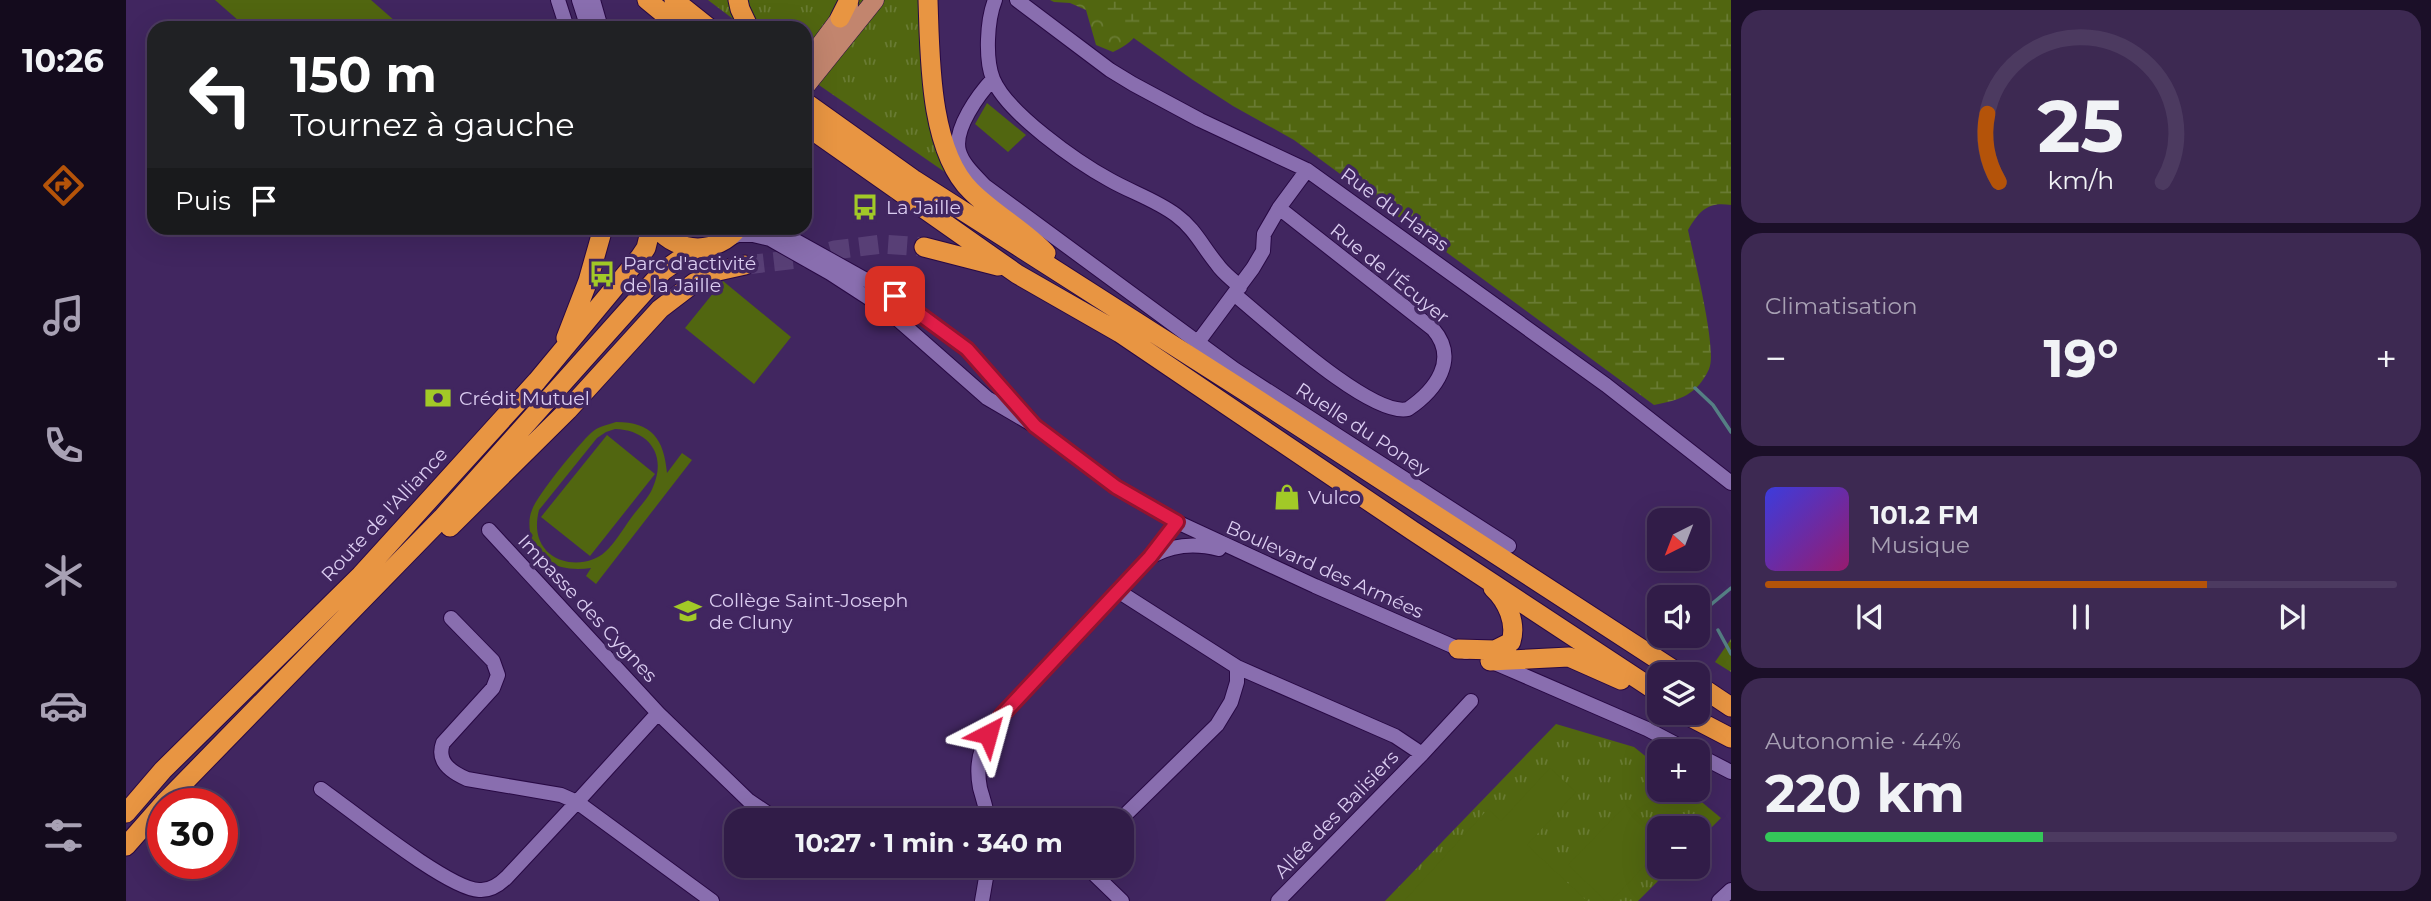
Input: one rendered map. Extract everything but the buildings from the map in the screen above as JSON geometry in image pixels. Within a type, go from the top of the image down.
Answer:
[{"type":"highway","points":[[647,0],[672,21]]},
{"type":"highway","points":[[674,0],[700,21]]},
{"type":"highway","points":[[738,0],[746,21]]},
{"type":"highway","points":[[840,18],[851,0]]},
{"type":"highway","points":[[928,0],[938,123],[945,151],[952,166],[971,192],[1046,253]]},
{"type":"highway","points":[[812,93],[957,196],[1236,380],[1244,390]]},
{"type":"highway","points":[[812,107],[913,179],[1244,390],[1662,662]]},
{"type":"highway","points":[[812,130],[1011,269],[1120,333],[1647,685]]},
{"type":"highway","points":[[561,352],[588,281],[601,235]]},
{"type":"highway","name":"Route de l'Alliance","points":[[126,813],[163,770],[361,575],[537,381],[640,257],[646,248],[649,235]]},
{"type":"highway","points":[[665,235],[682,246],[696,248],[709,247],[730,235]]},
{"type":"highway","points":[[924,247],[1011,269]]},
{"type":"highway","points":[[179,788],[442,518],[663,271],[696,248]]},
{"type":"highway","points":[[279,685],[380,596],[568,410],[660,309],[694,283],[718,271],[745,265]]},
{"type":"highway","points":[[1458,649],[1481,651],[1503,648],[1511,642],[1514,632],[1509,612],[1500,596],[1465,565]]},
{"type":"highway","points":[[1490,661],[1569,657],[1602,670],[1647,694]]},
{"type":"highway","points":[[1710,693],[1731,707]]},
{"type":"highway","points":[[1706,725],[1731,738]]},
{"type":"highway","points":[[1710,725],[1731,738]]},
{"type":"highway","points":[[126,846],[147,822]]},
{"type":"main road","points":[[816,59],[875,0]]},
{"type":"main road","points":[[816,59],[840,18]]},
{"type":"street","points":[[558,0],[565,21]]},
{"type":"street","points":[[579,0],[586,21]]},
{"type":"street","points":[[593,0],[599,21]]},
{"type":"street","points":[[993,79],[988,45],[995,0]]},
{"type":"street","name":"Rue du Haras","points":[[1017,0],[1133,84],[1200,120],[1307,170],[1606,386],[1731,483]]},
{"type":"street","name":"Rue de l'Écuyer","points":[[993,79],[1014,108],[1054,143],[1109,180],[1165,208],[1182,220],[1237,290],[1353,390],[1395,410],[1408,409],[1441,375],[1445,350],[1439,336],[1279,208]]},
{"type":"street","name":"Ruelle du Poney","points":[[993,79],[978,95],[959,135],[959,151],[968,168],[985,186],[1234,369],[1509,546]]},
{"type":"street","points":[[1198,342],[1263,251],[1264,234],[1307,170]]},
{"type":"street","points":[[753,235],[770,239],[887,310],[987,398],[1035,426]]},
{"type":"street","points":[[786,235],[895,296],[961,344],[1035,426]]},
{"type":"street","points":[[945,361],[941,351],[943,344],[961,344]]},
{"type":"street","points":[[945,361],[960,365],[966,356],[961,344]]},
{"type":"street","name":"Boulevard des Armées","points":[[1035,426],[1116,487],[1177,522],[1458,649],[1666,739]]},
{"type":"street","points":[[985,808],[979,784],[979,753],[988,734],[1002,715],[1150,557],[1177,522]]},
{"type":"street","name":"Impasse des Cygnes","points":[[489,530],[659,713],[748,800],[760,808]]},
{"type":"street","points":[[1150,557],[1169,547],[1206,545],[1257,559]]},
{"type":"street","name":"Allée des Balisiers","points":[[1118,591],[1237,667],[1395,736],[1422,754]]},
{"type":"street","points":[[451,618],[493,661],[499,675],[493,688],[443,743],[441,753],[444,764],[467,779],[561,795],[577,802],[712,901]]},
{"type":"street","points":[[1132,808],[1217,725],[1231,702],[1237,682],[1237,667]]},
{"type":"street","name":"Allée des Balisiers","points":[[1278,901],[1471,701]]},
{"type":"street","points":[[321,789],[438,873],[479,890],[494,887],[508,877],[659,713]]},
{"type":"street","points":[[1710,761],[1731,772]]},
{"type":"street","points":[[982,901],[986,878]]},
{"type":"street","points":[[1098,878],[1122,901]]},
{"type":"street","points":[[1719,901],[1731,890]]},
{"type":"green space","points":[[215,0],[371,0],[395,21],[239,21]]},
{"type":"green space","points":[[708,0],[875,0],[828,57],[812,45],[812,21],[736,21]]},
{"type":"green space","points":[[882,0],[919,0],[952,177],[816,83]]},
{"type":"green space","points":[[1050,0],[1148,0],[1135,37],[1113,52],[1096,45],[1086,10],[1070,3]]},
{"type":"green space","points":[[1080,0],[1731,0],[1731,205],[1710,206],[1696,218],[1688,230],[1710,343],[1711,359],[1704,378],[1687,395],[1654,405],[1294,140],[1193,80]]},
{"type":"green space","points":[[987,103],[1026,135],[1008,152],[975,124]]},
{"type":"green space","points":[[723,281],[791,337],[754,384],[685,328]]},
{"type":"green space","points":[[616,422],[639,425],[654,435],[663,451],[667,473],[682,453],[692,460],[596,584],[586,576],[591,568],[570,569],[544,559],[533,543],[530,521],[535,503],[577,448],[600,427]],"holes":[[[615,429],[627,430],[646,439],[656,455],[657,475],[651,491],[605,552],[585,562],[556,558],[545,549],[539,539],[539,510],[597,438]]]},
{"type":"green space","points":[[607,435],[655,474],[590,556],[541,517]]},
{"type":"green space","points":[[1731,639],[1731,672],[1715,662]]},
{"type":"green space","points":[[1556,724],[1634,747],[1647,757],[1647,802],[1702,802],[1721,818],[1710,829],[1710,816],[1647,816],[1647,879],[1660,879],[1638,901],[1385,901]]},
{"type":"green space","points":[[1550,768],[1576,792],[1527,845],[1587,901],[1404,901],[1488,809],[1501,821]]},
{"type":"green space","points":[[1626,805],[1647,825],[1647,864],[1611,901],[1606,901],[1568,865]]},
{"type":"waterway","points":[[1695,388],[1713,405],[1731,432]]},
{"type":"waterway","points":[[1710,605],[1731,588]]},
{"type":"waterway","points":[[1718,630],[1731,654]]},
{"type":"tunnel","points":[[745,265],[806,258],[835,250],[882,244],[924,247]]},
{"type":"place","name":"La Jaille","points":[[865,207]]},
{"type":"place","name":"Parc d'activité de la Jaille","points":[[602,274]]},
{"type":"place","name":"Crédit Mutuel","points":[[438,398]]},
{"type":"place","name":"Vulco","points":[[1287,497]]},
{"type":"place","name":"Collège Saint-Joseph de Cluny","points":[[688,611]]},
{"type":"route","points":[[895,296],[967,349],[1035,426],[1116,487],[1177,522],[1150,557],[1002,715],[988,734]]}]
